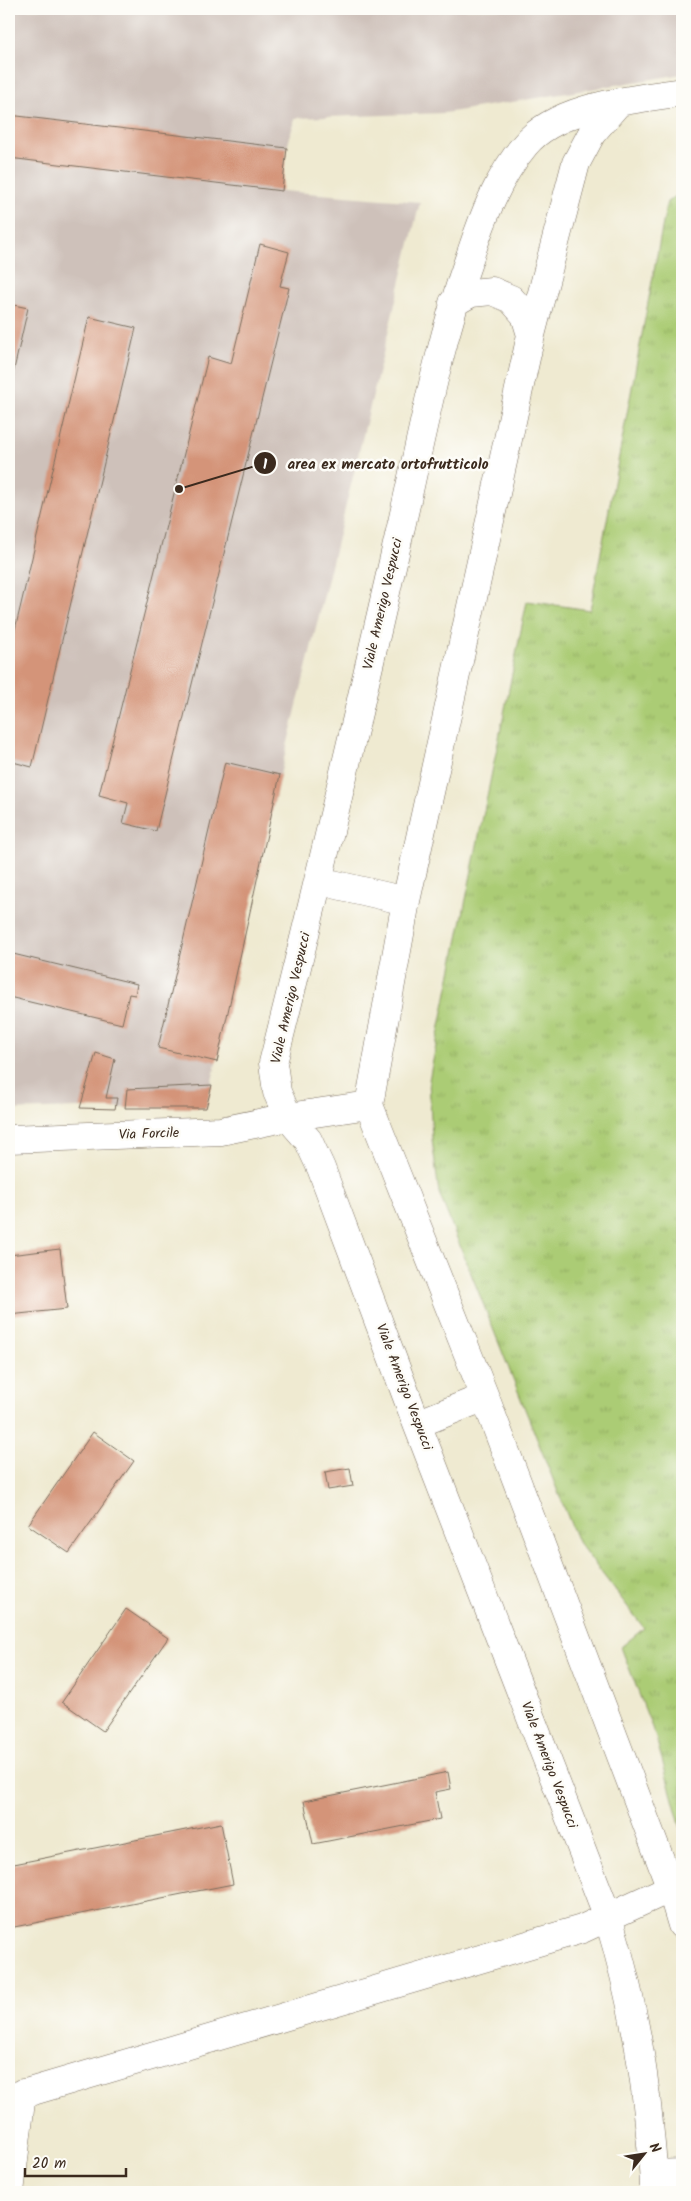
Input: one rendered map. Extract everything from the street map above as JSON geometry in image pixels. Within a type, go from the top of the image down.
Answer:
[{"type":"street","name":"Viale Amerigo Vespucci","points":[[654,2183],[645,2082],[633,2008],[608,1917],[417,1424],[321,1168],[308,1140],[288,1117],[277,1092],[273,1063],[320,881],[453,303],[487,206],[525,144],[547,125],[581,112],[618,103],[682,92]]},
{"type":"street","points":[[618,103],[592,134],[576,163],[531,335],[406,901],[368,1105],[485,1397],[671,1888],[682,1925]]},
{"type":"street","points":[[453,303],[471,293],[492,291],[511,299],[525,314],[531,335]]},
{"type":"street","points":[[320,881],[406,901]]},
{"type":"street","name":"Via Forcile","points":[[9,1139],[222,1131],[288,1117],[368,1105]]},
{"type":"street","points":[[417,1424],[485,1397]]},
{"type":"street","points":[[10,2192],[16,2095],[582,1929],[671,1888]]},
{"type":"street","points":[[654,2183],[682,2173]]},
{"type":"shaded area","points":[[9,9],[682,9],[682,74],[445,113],[295,118],[287,148],[9,115]]},
{"type":"shaded area","points":[[9,158],[282,191],[420,202],[280,775],[206,1108],[9,1110]]},
{"type":"green space","points":[[682,192],[682,1832],[656,1738],[621,1647],[644,1628],[578,1542],[439,1193],[432,1139],[429,1080],[527,601],[590,610],[667,202]]},
{"type":"building","points":[[9,115],[287,148],[282,191],[9,158]]},
{"type":"building","points":[[260,244],[289,252],[280,286],[289,288],[156,831],[123,823],[128,803],[99,795],[208,357],[231,364]]},
{"type":"building","points":[[9,304],[28,308],[10,387],[9,387]]},
{"type":"building","points":[[89,317],[136,328],[32,767],[9,761],[9,655]]},
{"type":"building","points":[[225,762],[280,775],[217,1062],[158,1048]]},
{"type":"building","points":[[9,953],[137,984],[135,995],[129,994],[122,1024],[9,997]]},
{"type":"building","points":[[96,1053],[115,1059],[106,1098],[117,1098],[115,1109],[80,1108]]},
{"type":"building","points":[[212,1085],[206,1108],[125,1108],[127,1089]]},
{"type":"building","points":[[60,1249],[67,1309],[9,1315],[9,1255]]},
{"type":"building","points":[[93,1432],[134,1461],[69,1553],[28,1525]]},
{"type":"building","points":[[350,1468],[353,1486],[328,1490],[325,1472]]},
{"type":"building","points":[[126,1609],[168,1638],[103,1731],[62,1702]]},
{"type":"building","points":[[448,1772],[451,1789],[435,1792],[440,1819],[313,1844],[304,1801]]},
{"type":"building","points":[[221,1823],[233,1884],[9,1928],[9,1865]]},
{"type":"place","name":"area ex mercato ortofrutticolo","points":[[179,489]]}]
